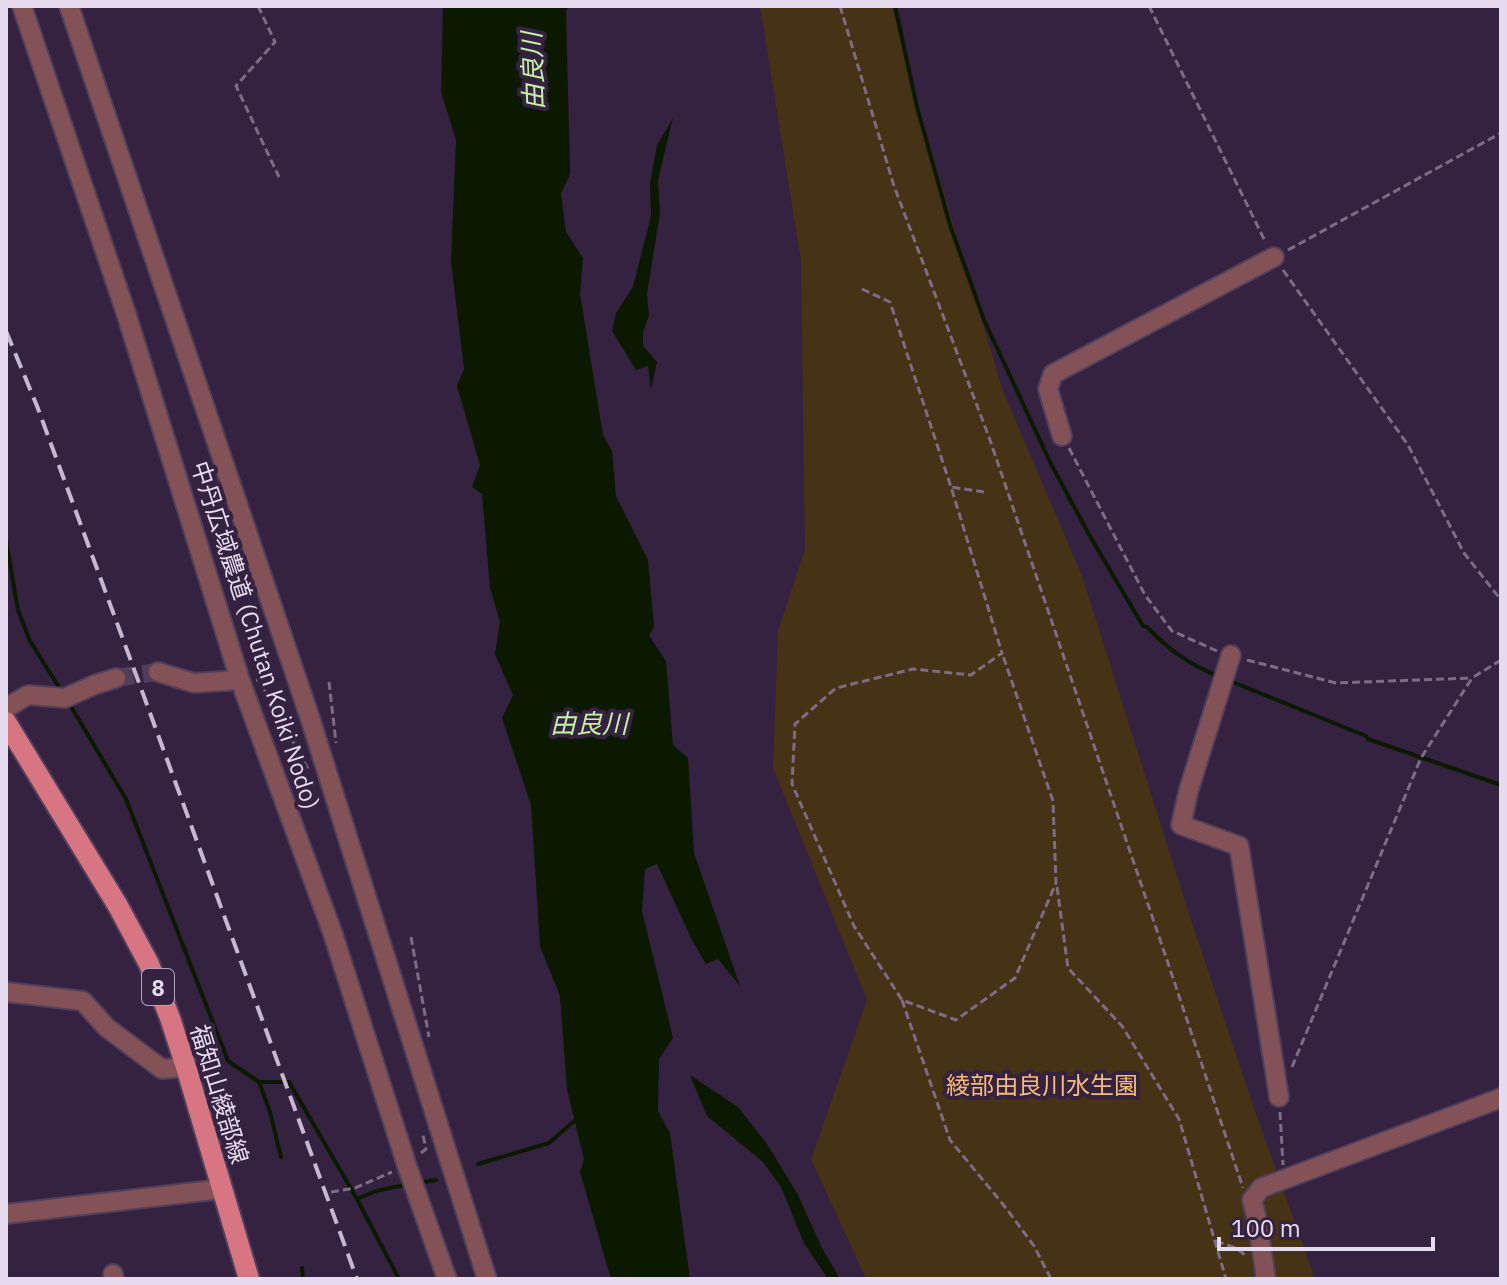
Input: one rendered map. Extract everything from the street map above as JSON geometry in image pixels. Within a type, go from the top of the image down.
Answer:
[{"type":"main road","name":"福知山綾部線","points":[[6,722],[118,906],[149,964],[186,1067],[249,1279]]},
{"type":"street","name":"中丹広域農道 (Chutan Koiki Nodo)","points":[[22,6],[126,313],[240,680],[333,934],[408,1170],[447,1279]]},
{"type":"street","points":[[69,6],[309,715],[487,1279]]},
{"type":"street","points":[[1062,436],[1048,389],[1053,374],[1274,257]]},
{"type":"street","points":[[1231,655],[1189,789],[1181,825],[1239,846],[1279,1097]]},
{"type":"street","points":[[158,672],[194,683],[240,680]]},
{"type":"street","points":[[6,708],[28,695],[65,698],[116,678]]},
{"type":"street","points":[[6,992],[83,1001],[106,1027],[162,1069],[186,1067]]},
{"type":"street","points":[[1266,1279],[1252,1200],[1261,1188],[1501,1098]]},
{"type":"street","points":[[6,1214],[222,1189]]},
{"type":"path","points":[[258,6],[275,42],[236,86],[279,177]]},
{"type":"path","points":[[840,6],[894,186],[990,440],[1245,1195]]},
{"type":"path","points":[[1149,6],[1274,257],[1408,445],[1464,553],[1501,600]]},
{"type":"path","points":[[1274,257],[1501,133]]},
{"type":"path","points":[[862,289],[890,302],[1002,653],[1053,801],[1056,883],[1068,968],[1122,1026],[1179,1119],[1224,1278]]},
{"type":"path","points":[[1062,436],[1145,595],[1172,631],[1263,666],[1336,683],[1472,678]]},
{"type":"path","points":[[951,487],[984,492]]},
{"type":"path","points":[[1002,653],[971,675],[913,669],[836,688],[795,724],[792,784],[854,926],[902,1000],[950,1140],[1034,1246],[1051,1279]]},
{"type":"path","points":[[1292,1067],[1421,758],[1472,678],[1501,660]]},
{"type":"path","points":[[902,1000],[956,1020],[1015,978],[1056,883]]},
{"type":"path","points":[[1279,1097],[1284,1180]]},
{"type":"path","points":[[331,1192],[355,1188],[408,1170]]},
{"type":"path","points":[[1215,1240],[1236,1248],[1246,1256]]},
{"type":"green space","name":"綾部由良川水生園","points":[[760,6],[892,6],[913,90],[1003,391],[1082,576],[1193,926],[1315,1279],[866,1279],[811,1159],[867,1000],[773,768],[778,631],[805,549],[801,261]]},
{"type":"water","name":"由良川","points":[[443,6],[569,6],[566,11],[570,174],[561,194],[566,232],[583,258],[580,294],[603,435],[612,451],[616,496],[648,560],[654,626],[649,636],[666,661],[673,745],[688,758],[694,853],[740,986],[718,959],[706,964],[657,864],[645,869],[642,911],[673,1038],[659,1059],[658,1111],[670,1133],[690,1279],[611,1279],[580,1172],[584,1159],[567,1089],[560,996],[540,946],[531,805],[502,718],[513,695],[495,654],[500,622],[490,588],[482,494],[472,487],[480,465],[457,386],[464,369],[451,261],[456,139],[441,92]]},
{"type":"water","points":[[673,118],[658,180],[660,213],[647,294],[649,316],[643,332],[643,346],[657,362],[651,389],[648,366],[636,370],[612,331],[616,313],[633,287],[651,216],[650,183],[657,145]]},
{"type":"water","points":[[690,1075],[738,1107],[767,1144],[798,1195],[840,1279],[828,1279],[804,1243],[781,1187],[763,1162],[707,1116]]},
{"type":"waterway","points":[[895,6],[917,107],[950,225],[984,320],[1051,464],[1143,626],[1180,656],[1220,677]]},
{"type":"waterway","points":[[6,540],[18,610],[30,641],[62,692]]},
{"type":"waterway","points":[[1228,680],[1368,739],[1501,785]]},
{"type":"waterway","points":[[69,703],[126,799],[228,1061],[259,1082],[289,1082],[399,1279]]},
{"type":"waterway","points":[[259,1082],[281,1157]]},
{"type":"waterway","points":[[478,1164],[549,1143],[579,1117]]},
{"type":"waterway","points":[[417,1183],[436,1180]]},
{"type":"waterway","points":[[357,1199],[376,1191],[409,1184]]},
{"type":"waterway","points":[[302,1268],[303,1279]]},
{"type":"tunnel","points":[[116,678],[158,672]]},
{"type":"railway","points":[[6,331],[37,406],[357,1279]]}]
